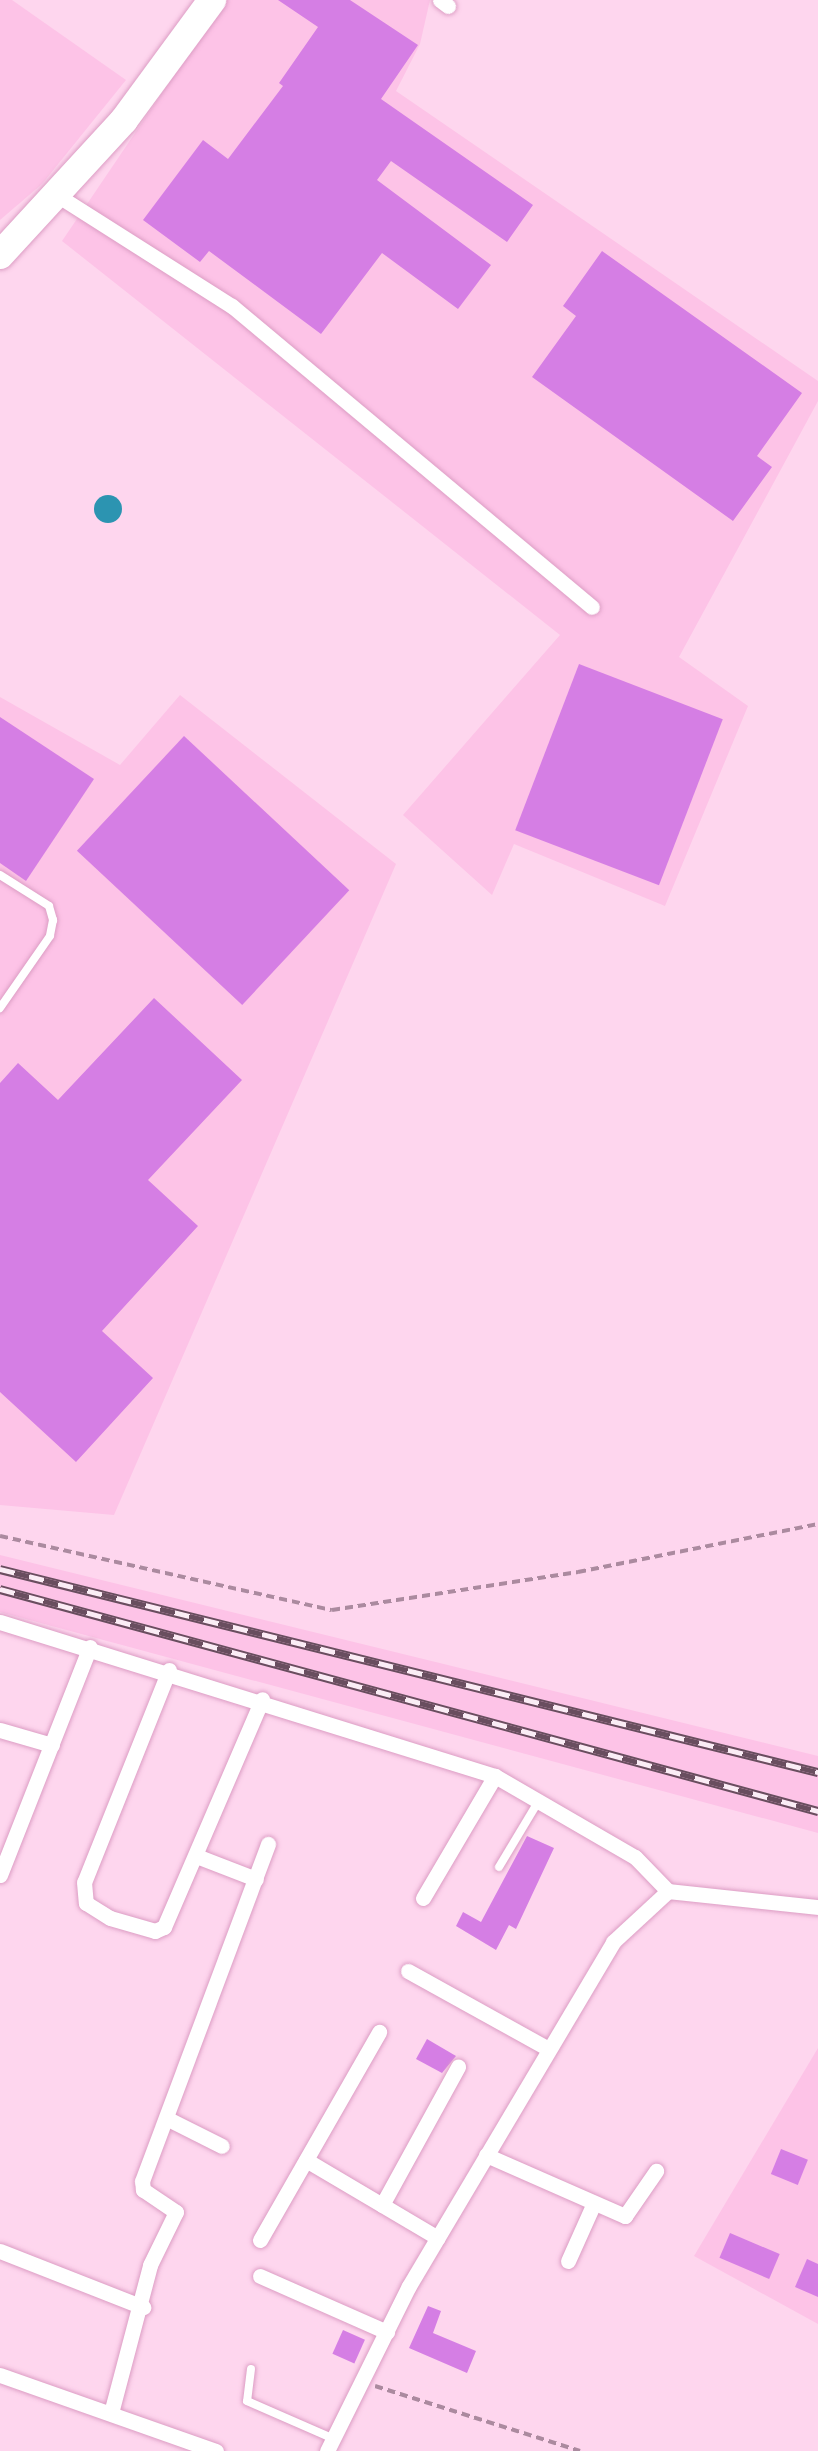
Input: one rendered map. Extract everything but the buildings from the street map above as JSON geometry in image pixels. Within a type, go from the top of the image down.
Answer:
[{"type":"highway","points":[[0,255],[60,196],[212,0]]},
{"type":"street","points":[[60,196],[232,306],[592,606]]},
{"type":"street","points":[[0,1622],[169,1670],[495,1776],[635,1857],[668,1890],[818,1907]]},
{"type":"street","points":[[0,1875],[90,1647]]},
{"type":"street","points":[[169,1670],[90,1862],[86,1902],[110,1918],[155,1931],[164,1927],[199,1857],[262,1699]]},
{"type":"street","points":[[0,1730],[52,1745]]},
{"type":"street","points":[[422,1898],[495,1776]]},
{"type":"street","points":[[111,2413],[143,2307],[150,2266],[176,2212],[142,2186],[268,1844]]},
{"type":"street","points":[[199,1857],[256,1879]]},
{"type":"street","points":[[330,2445],[438,2238],[612,1942],[668,1890]]},
{"type":"street","points":[[408,1971],[549,2049]]},
{"type":"street","points":[[260,2240],[379,2032]]},
{"type":"street","points":[[382,2205],[458,2067]]},
{"type":"street","points":[[168,2119],[222,2146]]},
{"type":"street","points":[[486,2155],[625,2216],[656,2171]]},
{"type":"street","points":[[306,2160],[438,2238]]},
{"type":"street","points":[[568,2261],[593,2205]]},
{"type":"street","points":[[0,2251],[143,2307]]},
{"type":"street","points":[[260,2276],[387,2332]]},
{"type":"street","points":[[0,2375],[216,2451]]},
{"type":"lane","points":[[0,875],[49,906],[53,920],[50,936],[0,1008]]},
{"type":"lane","points":[[499,1867],[540,1799]]},
{"type":"lane","points":[[251,2369],[247,2401],[330,2445]]},
{"type":"path","points":[[0,1536],[332,1610],[578,1572],[818,1524]]},
{"type":"path","points":[[362,2382],[580,2451]]},
{"type":"shaded area","points":[[0,0],[12,0],[126,80],[42,184],[0,220]]},
{"type":"shaded area","points":[[225,0],[430,0],[420,44],[396,91],[818,381],[818,401],[679,657],[748,706],[665,906],[514,844],[492,895],[403,815],[560,635],[62,241]]},
{"type":"shaded area","points":[[180,695],[396,864],[114,1515],[0,1505],[0,697],[120,765]]},
{"type":"shaded area","points":[[0,1555],[818,1756],[818,1833],[0,1612]]},
{"type":"shaded area","points":[[818,2048],[818,2324],[694,2256]]},
{"type":"water","points":[[108,495],[118,499],[122,509],[118,519],[108,523],[98,519],[94,509],[98,499]]},
{"type":"railway","points":[[0,1569],[818,1772]]},
{"type":"railway","points":[[0,1589],[818,1811]]}]
